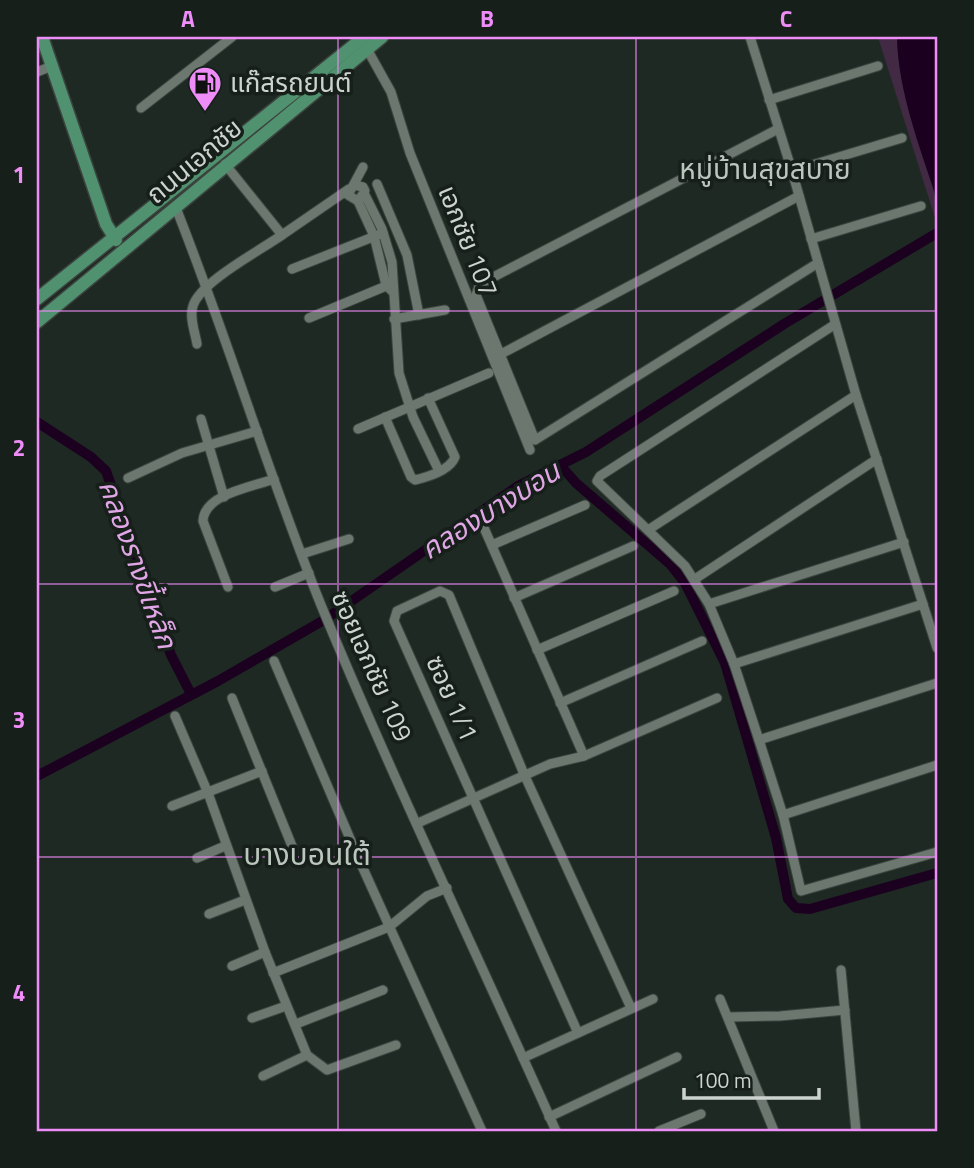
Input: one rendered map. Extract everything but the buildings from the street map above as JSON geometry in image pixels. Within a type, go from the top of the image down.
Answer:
[{"type":"main road","points":[[42,37],[106,224],[122,249]]},
{"type":"main road","name":"ถนนเอกชัย","points":[[37,299],[276,104],[365,43],[382,37]]},
{"type":"main road","name":"ถนนเอกชัย","points":[[37,322],[286,115],[365,43]]},
{"type":"main road","points":[[276,104],[286,115]]},
{"type":"street","points":[[141,108],[232,37]]},
{"type":"street","points":[[750,37],[792,171],[833,320],[937,648]]},
{"type":"street","name":"เอกชัย 107","points":[[365,43],[391,92],[410,153],[530,450]]},
{"type":"street","points":[[37,72],[52,66]]},
{"type":"street","points":[[769,100],[878,66]]},
{"type":"street","points":[[778,129],[480,284],[475,289],[476,295],[532,437],[539,439],[818,263]]},
{"type":"street","points":[[792,171],[902,138]]},
{"type":"street","points":[[225,164],[282,235]]},
{"type":"street","points":[[363,167],[348,195],[361,198],[378,234],[391,286],[396,360],[409,406],[439,471]]},
{"type":"street","points":[[377,184],[407,255],[419,315]]},
{"type":"street","points":[[197,344],[192,310],[208,286],[351,187]]},
{"type":"street","points":[[501,354],[799,196]]},
{"type":"street","points":[[811,239],[920,206]]},
{"type":"street","name":"ซอยเอกชัย 109","points":[[176,208],[208,286],[274,480],[322,606],[555,1131]]},
{"type":"street","points":[[292,269],[378,234]]},
{"type":"street","points":[[309,318],[391,286]]},
{"type":"street","points":[[394,319],[445,310]]},
{"type":"street","points":[[833,320],[600,476],[597,481],[600,488],[648,530],[695,579],[709,604],[734,664],[759,740],[783,815],[802,891],[937,852]]},
{"type":"street","points":[[358,429],[489,373]]},
{"type":"street","points":[[648,530],[856,395]]},
{"type":"street","points":[[385,417],[411,477],[422,478],[439,471],[452,464],[455,457],[428,398]]},
{"type":"street","points":[[201,419],[224,497]]},
{"type":"street","points":[[128,478],[164,460],[208,444],[257,431]]},
{"type":"street","points":[[695,579],[877,459]]},
{"type":"street","points":[[228,587],[203,521],[203,514],[211,502],[274,480]]},
{"type":"street","points":[[492,545],[584,505]]},
{"type":"street","points":[[481,521],[584,756]]},
{"type":"street","points":[[302,554],[349,539]]},
{"type":"street","points":[[709,604],[904,542]]},
{"type":"street","points":[[513,598],[633,546]]},
{"type":"street","points":[[275,587],[309,573]]},
{"type":"street","name":"ซอย 1/1","points":[[524,774],[449,595],[440,591],[397,611],[394,616],[578,1033]]},
{"type":"street","points":[[537,650],[674,591]]},
{"type":"street","points":[[734,664],[923,604]]},
{"type":"street","points":[[560,703],[702,641]]},
{"type":"street","points":[[274,661],[389,927],[482,1131]]},
{"type":"street","points":[[759,740],[937,683]]},
{"type":"street","points":[[232,698],[292,846]]},
{"type":"street","points":[[418,823],[524,774],[550,764],[584,756],[717,698]]},
{"type":"street","points":[[175,716],[208,793],[245,900],[307,1055],[327,1070],[396,1045]]},
{"type":"street","points":[[783,815],[937,765]]},
{"type":"street","points":[[172,806],[262,771]]},
{"type":"street","points":[[524,774],[631,1008]]},
{"type":"street","points":[[197,858],[225,846]]},
{"type":"street","points":[[273,973],[389,927],[427,896],[447,888]]},
{"type":"street","points":[[209,914],[245,900]]},
{"type":"street","points":[[232,966],[265,952]]},
{"type":"street","points":[[841,970],[856,1131]]},
{"type":"street","points":[[296,1024],[383,990]]},
{"type":"street","points":[[523,1058],[653,999]]},
{"type":"street","points":[[720,999],[774,1131]]},
{"type":"street","points":[[252,1018],[286,1006]]},
{"type":"street","points":[[728,1017],[845,1010]]},
{"type":"street","points":[[263,1076],[307,1055]]},
{"type":"street","points":[[549,1117],[677,1057]]},
{"type":"street","points":[[659,1131],[678,1128],[701,1114]]},
{"type":"shaded area","points":[[878,37],[897,37],[904,84],[931,177],[937,224]]},
{"type":"shaded area","points":[[897,37],[937,37],[937,200],[906,99]]},
{"type":"waterway","name":"คลองบางบอน","points":[[37,776],[218,681],[324,620],[518,486],[586,452],[784,324],[937,233]]},
{"type":"waterway","name":"คลองรางขี้เหล็ก","points":[[37,422],[91,457],[106,471],[171,655],[191,694]]},
{"type":"waterway","points":[[560,465],[576,483],[670,564],[685,583],[725,663],[776,838],[788,899],[796,908],[810,909],[937,873]]},
{"type":"place","name":"แก๊สรถยนต์","points":[[205,113]]},
{"type":"district","name":"หมู่บ้านสุขสบาย","points":[[765,169]]},
{"type":"district","name":"บางบอนใต้","points":[[307,855]]}]
